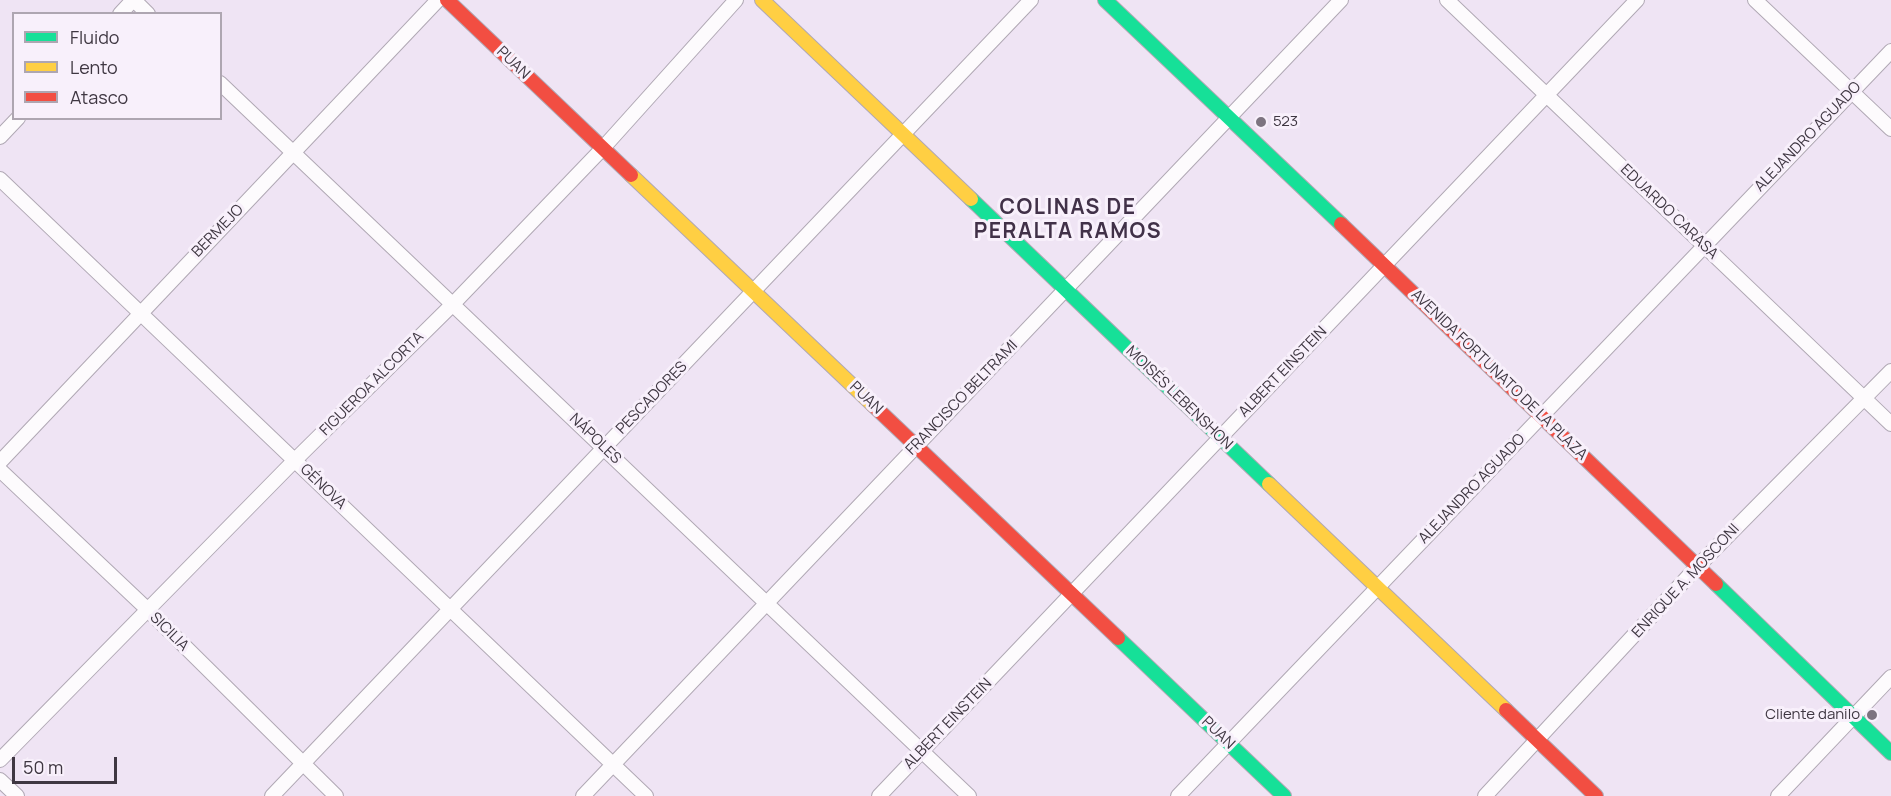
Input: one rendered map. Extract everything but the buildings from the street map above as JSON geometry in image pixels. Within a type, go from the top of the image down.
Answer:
[{"type":"street","points":[[122,12],[134,0],[146,12]]},
{"type":"street","name":"BERMEJO","points":[[0,462],[438,0]]},
{"type":"street","name":"PUAN","points":[[447,0],[1284,796]]},
{"type":"street","name":"FIGUEROA ALCORTA","points":[[0,760],[295,460],[453,304],[603,148],[736,0]]},
{"type":"street","name":"MOISÉS LEBENSHON","points":[[762,0],[1596,796]]},
{"type":"street","name":"PESCADORES","points":[[272,796],[1031,0]]},
{"type":"street","name":"AVENIDA FORTUNATO DE LA PLAZA","points":[[1105,0],[1542,416],[1891,753]]},
{"type":"street","name":"FRANCISCO BELTRAMI","points":[[583,796],[1341,0]]},
{"type":"street","name":"EDUARDO CARASA","points":[[1447,0],[1891,424]]},
{"type":"street","name":"ALBERT EINSTEIN","points":[[879,796],[1637,0]]},
{"type":"street","points":[[1755,0],[1891,129]]},
{"type":"street","name":"ALEJANDRO AGUADO","points":[[1178,796],[1891,51]]},
{"type":"street","name":"NÁPOLES","points":[[222,85],[969,796]]},
{"type":"street","points":[[0,137],[16,120]]},
{"type":"street","name":"GÉNOVA","points":[[0,179],[646,796]]},
{"type":"street","name":"ENRIQUE A. MOSCONI","points":[[1485,796],[1697,567],[1891,371]]},
{"type":"street","name":"SICILIA","points":[[0,470],[147,609],[336,796]]},
{"type":"street","points":[[1778,796],[1891,677]]},
{"type":"street","points":[[0,780],[17,796]]},
{"type":"traffic: fast","points":[[1105,0],[1341,224]]},
{"type":"traffic: fast","points":[[971,199],[1269,484]]},
{"type":"traffic: fast","points":[[1716,584],[1891,753]]},
{"type":"traffic: fast","points":[[1118,638],[1284,796]]},
{"type":"traffic: slow","points":[[762,0],[971,199]]},
{"type":"traffic: slow","points":[[631,175],[873,405]]},
{"type":"traffic: slow","points":[[1269,484],[1506,710]]},
{"type":"traffic: jam","points":[[447,0],[631,175]]},
{"type":"traffic: jam","points":[[1341,224],[1716,584]]},
{"type":"traffic: jam","points":[[873,405],[1118,638]]},
{"type":"traffic: jam","points":[[1506,710],[1596,796]]},
{"type":"place","name":"523","points":[[1261,122]]},
{"type":"place","name":"Cliente danilo","points":[[1872,715]]},
{"type":"district","name":"COLINAS DE PERALTA RAMOS","points":[[1068,220]]}]
